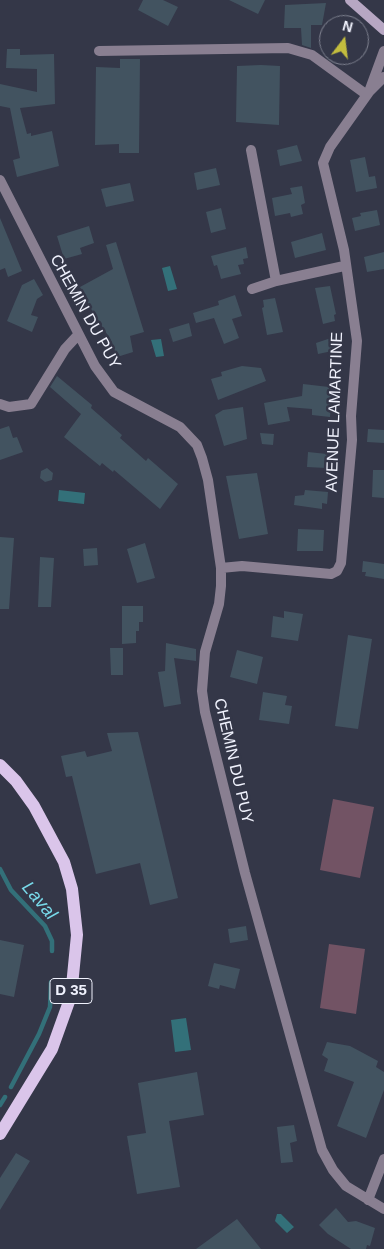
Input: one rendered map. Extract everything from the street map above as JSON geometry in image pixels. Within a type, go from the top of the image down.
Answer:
[{"type":"main road","name":"D 35","points":[[0,765],[16,781],[34,806],[64,862],[72,889],[77,935],[71,996],[52,1049],[0,1134]]},
{"type":"street","points":[[350,0],[384,30]]},
{"type":"street","points":[[99,51],[288,48],[312,56],[368,93]]},
{"type":"street","name":"AVENUE LAMARTINE","points":[[368,93],[384,51]]},
{"type":"street","name":"AVENUE LAMARTINE","points":[[220,568],[242,566],[331,574],[337,571],[341,563],[352,440],[351,416],[356,342],[344,266],[344,250],[323,163],[330,147],[368,93],[384,77]]},
{"type":"street","points":[[251,150],[276,281]]},
{"type":"street","name":"CHEMIN DU PUY","points":[[0,180],[78,335],[95,366],[114,392],[180,426],[197,444],[208,480],[220,568],[219,604],[205,652],[202,673],[205,712],[245,873],[322,1150],[333,1170],[346,1186],[384,1209]]},
{"type":"street","points":[[252,289],[276,281],[344,266]]},
{"type":"street","points":[[0,404],[9,407],[31,404],[65,349],[78,335]]},
{"type":"street","points":[[368,1200],[384,1159]]},
{"type":"shaded area","points":[[170,266],[177,289],[168,291],[162,268]]},
{"type":"shaded area","points":[[161,339],[164,356],[156,357],[151,340]]},
{"type":"shaded area","points":[[59,490],[85,493],[84,504],[58,501]]},
{"type":"shaded area","points":[[333,799],[374,807],[360,878],[320,870]]},
{"type":"shaded area","points":[[329,944],[365,949],[356,1014],[320,1008]]},
{"type":"shaded area","points":[[186,1018],[191,1050],[175,1052],[171,1020]]},
{"type":"shaded area","points":[[277,1214],[281,1214],[294,1227],[287,1233],[275,1221]]},
{"type":"building","points":[[143,0],[163,0],[178,7],[168,26],[138,10]]},
{"type":"building","points":[[229,0],[265,0],[258,14]]},
{"type":"building","points":[[326,3],[324,15],[319,15],[319,25],[311,25],[311,48],[302,45],[301,28],[284,28],[285,5]]},
{"type":"building","points":[[7,49],[20,49],[20,55],[54,54],[55,104],[20,108],[27,134],[31,133],[31,136],[52,131],[59,166],[17,177],[13,160],[20,158],[10,108],[0,106],[0,84],[37,92],[37,69],[6,68]]},
{"type":"building","points":[[120,59],[140,59],[139,153],[119,153],[119,144],[95,145],[96,67],[120,68]]},
{"type":"building","points":[[237,66],[280,66],[279,125],[236,122]]},
{"type":"building","points":[[297,145],[302,161],[280,166],[277,150]]},
{"type":"building","points":[[365,157],[369,177],[375,176],[377,188],[356,192],[350,160]]},
{"type":"building","points":[[216,168],[220,185],[197,190],[194,173]]},
{"type":"building","points":[[130,183],[134,201],[106,207],[101,189]]},
{"type":"building","points":[[302,186],[305,203],[301,205],[303,214],[291,217],[290,213],[275,216],[272,198],[292,194],[290,188]]},
{"type":"building","points":[[221,208],[226,229],[211,233],[206,212]]},
{"type":"building","points":[[377,210],[380,225],[355,231],[352,218],[361,216],[360,213]]},
{"type":"building","points":[[0,218],[22,271],[8,277],[5,268],[0,270]]},
{"type":"building","points":[[89,226],[94,243],[80,248],[82,254],[64,259],[57,236]]},
{"type":"building","points":[[322,233],[326,250],[295,258],[291,242]]},
{"type":"building","points":[[116,242],[144,332],[130,336],[133,352],[117,357],[112,342],[80,287],[113,269],[106,245]]},
{"type":"building","points":[[246,247],[248,258],[243,259],[244,264],[238,265],[241,274],[221,279],[217,265],[214,266],[211,256]]},
{"type":"building","points":[[384,252],[384,269],[367,272],[364,257]]},
{"type":"building","points":[[34,279],[43,295],[37,299],[31,315],[38,317],[32,332],[7,321],[22,285]]},
{"type":"building","points":[[330,286],[336,314],[334,315],[335,321],[323,324],[315,288]]},
{"type":"building","points":[[235,295],[242,316],[232,319],[239,338],[224,344],[214,318],[196,323],[193,313],[219,305],[218,301]]},
{"type":"building","points":[[275,298],[283,332],[267,335],[262,308],[264,307],[263,300]]},
{"type":"building","points":[[189,323],[192,336],[173,342],[169,329]]},
{"type":"building","points":[[334,337],[337,350],[318,354],[316,343]]},
{"type":"building","points":[[242,366],[261,368],[266,381],[218,400],[211,379],[222,376],[221,372]]},
{"type":"building","points":[[57,376],[92,405],[91,408],[122,435],[120,438],[146,461],[148,458],[178,484],[160,509],[114,470],[113,472],[102,463],[100,466],[64,437],[81,414],[50,387]]},
{"type":"building","points":[[303,384],[329,387],[329,391],[332,391],[330,417],[312,415],[312,409],[287,407],[290,421],[268,425],[264,403],[302,396]]},
{"type":"building","points":[[243,407],[247,439],[224,446],[215,415],[223,410]]},
{"type":"building","points":[[9,426],[13,438],[17,437],[23,452],[0,460],[0,429]]},
{"type":"building","points":[[368,429],[384,430],[384,443],[367,442]]},
{"type":"building","points":[[260,433],[274,434],[273,445],[262,444]]},
{"type":"building","points":[[308,452],[327,454],[326,468],[307,467]]},
{"type":"building","points":[[47,468],[53,473],[52,480],[45,482],[40,478],[41,471]]},
{"type":"building","points":[[373,470],[384,470],[384,498],[372,497]]},
{"type":"building","points":[[257,473],[268,534],[239,539],[226,476]]},
{"type":"building","points":[[305,490],[328,492],[327,504],[322,503],[322,509],[294,505],[295,496],[304,495]]},
{"type":"building","points":[[298,529],[324,530],[323,551],[297,551]]},
{"type":"building","points":[[0,537],[14,538],[9,609],[0,609]]},
{"type":"building","points":[[145,543],[155,578],[137,583],[127,549]]},
{"type":"building","points":[[97,548],[98,565],[84,566],[83,549]]},
{"type":"building","points":[[40,557],[54,558],[51,607],[38,607]]},
{"type":"building","points":[[363,561],[384,564],[384,579],[365,576],[366,572],[362,572]]},
{"type":"building","points":[[122,606],[143,606],[143,622],[139,622],[139,631],[136,631],[136,643],[122,644]]},
{"type":"building","points":[[284,611],[303,614],[298,641],[271,637],[273,616],[284,618]]},
{"type":"building","points":[[348,635],[372,639],[358,729],[335,726]]},
{"type":"building","points":[[166,643],[196,649],[196,661],[174,658],[181,704],[164,707],[158,672],[165,671]]},
{"type":"building","points":[[110,648],[123,648],[123,675],[111,675]]},
{"type":"building","points":[[237,650],[263,657],[257,684],[230,677]]},
{"type":"building","points":[[263,692],[287,696],[285,705],[292,706],[289,724],[259,720]]},
{"type":"building","points":[[138,732],[178,898],[150,905],[140,863],[96,874],[72,776],[66,777],[61,756],[85,751],[87,757],[112,751],[107,733]]},
{"type":"building","points":[[246,926],[248,940],[230,943],[228,929]]},
{"type":"building","points":[[0,940],[24,945],[14,997],[0,994]]},
{"type":"building","points":[[214,963],[240,969],[235,989],[220,985],[219,989],[208,986]]},
{"type":"building","points":[[327,1042],[350,1046],[378,1061],[376,1067],[384,1072],[384,1090],[366,1138],[337,1126],[354,1082],[324,1071],[328,1059],[322,1055]]},
{"type":"building","points":[[197,1072],[204,1115],[169,1121],[180,1187],[137,1194],[127,1136],[146,1133],[138,1083]]},
{"type":"building","points":[[294,1125],[297,1141],[290,1143],[293,1162],[281,1163],[277,1127]]},
{"type":"building","points":[[16,1153],[30,1161],[0,1210],[0,1178]]},
{"type":"building","points":[[336,1208],[348,1222],[356,1221],[375,1228],[370,1246],[367,1245],[366,1249],[351,1249],[328,1234],[319,1225]]},
{"type":"building","points":[[237,1219],[261,1249],[196,1249],[218,1233]]},
{"type":"waterway","name":"Laval","points":[[0,869],[11,890],[45,926],[52,941],[52,951]]},
{"type":"waterway","points":[[11,1087],[39,1034],[50,1007],[51,982]]},
{"type":"waterway","points":[[0,1105],[5,1097]]}]
